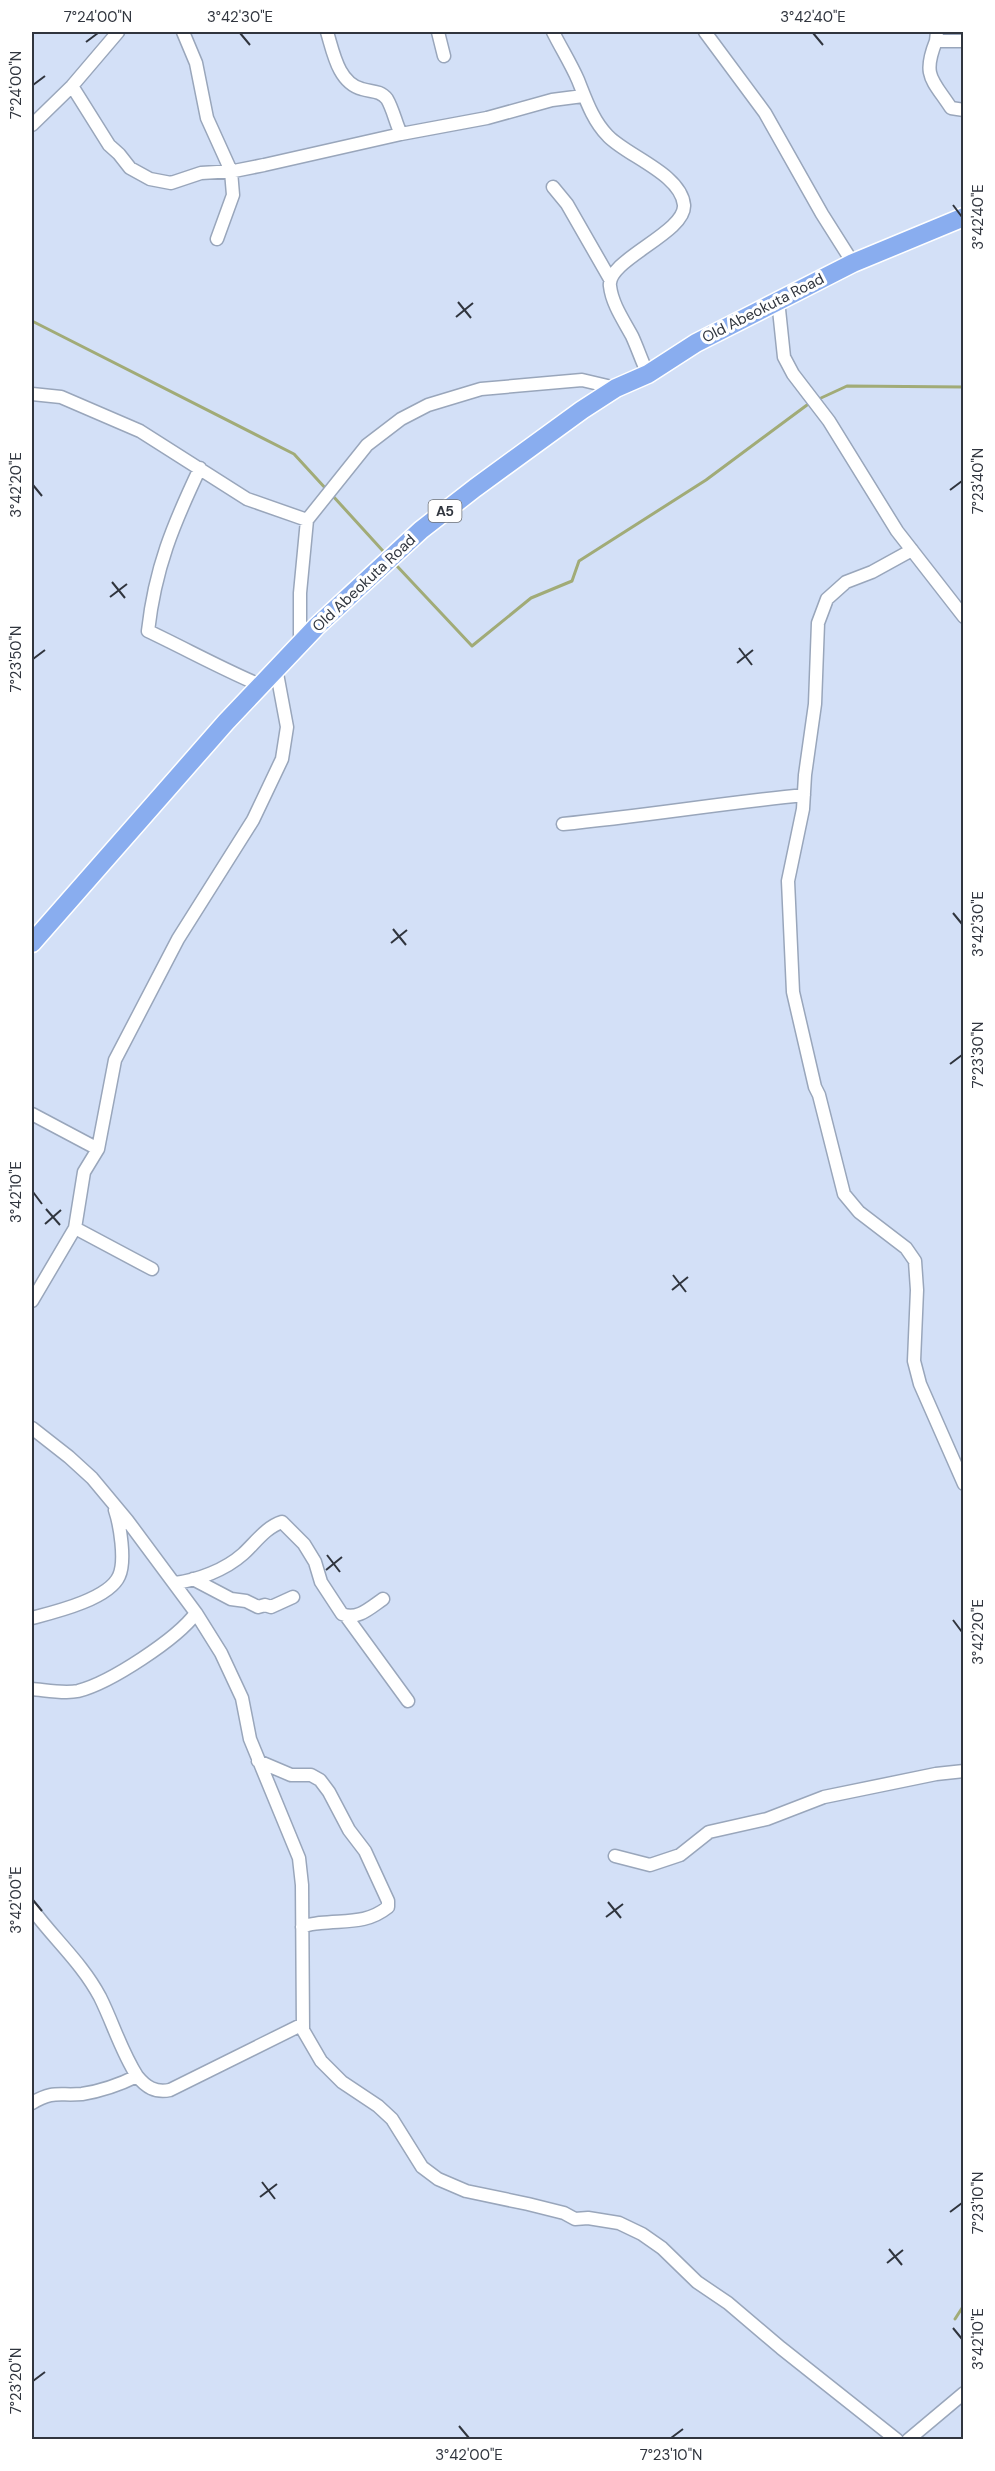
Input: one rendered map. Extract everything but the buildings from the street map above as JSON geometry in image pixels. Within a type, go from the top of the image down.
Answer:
[{"type":"highway","name":"Old Abeokuta Road","points":[[32,943],[276,668],[372,573],[421,530],[530,447],[616,388],[648,374],[696,343],[853,262],[963,217]]},
{"type":"street","points":[[32,125],[72,86],[118,32]]},
{"type":"street","points":[[183,32],[196,63],[207,118],[231,171],[233,195],[217,239]]},
{"type":"street","points":[[327,32],[336,63],[348,81],[360,89],[381,94],[387,99],[401,134]]},
{"type":"street","points":[[438,32],[444,56]]},
{"type":"street","points":[[553,32],[578,81],[583,96],[608,137],[645,160],[671,182],[680,194],[684,205],[683,213],[669,229],[617,269],[610,279]]},
{"type":"street","points":[[710,33],[765,113],[822,214],[853,262]]},
{"type":"street","points":[[963,41],[936,36],[929,60],[930,75],[951,108],[963,110]]},
{"type":"street","points":[[72,86],[109,145],[138,175],[171,183],[206,172],[231,171],[487,118],[552,100],[583,96]]},
{"type":"street","points":[[553,187],[567,204],[610,279],[615,303],[648,374]]},
{"type":"street","points":[[778,300],[784,357],[792,374],[830,421],[897,531],[963,617]]},
{"type":"street","points":[[300,644],[300,593],[307,520],[367,445],[401,419],[428,405],[481,389],[573,380],[616,388]]},
{"type":"street","points":[[32,394],[61,397],[140,431],[247,500],[307,520]]},
{"type":"street","points":[[200,468],[172,527],[152,593],[148,631],[205,658],[225,671],[260,685]]},
{"type":"street","points":[[912,550],[873,572],[846,582],[827,598],[818,623],[815,704],[803,809],[788,881],[793,992],[815,1087],[844,1194],[859,1212],[906,1248],[915,1262],[917,1290],[914,1361],[920,1384],[963,1484]]},
{"type":"street","points":[[32,1301],[75,1228],[84,1172],[98,1149],[116,1060],[178,939],[253,819],[282,759],[287,727],[276,668]]},
{"type":"street","points":[[563,824],[670,813],[707,806],[725,806],[737,801],[804,795]]},
{"type":"street","points":[[32,1114],[98,1149]]},
{"type":"street","points":[[75,1228],[152,1269]]},
{"type":"street","points":[[32,1428],[76,1464],[113,1503],[196,1613],[221,1653],[242,1698],[250,1739],[299,1858],[302,1885],[303,2030],[321,2061],[342,2082],[378,2106],[392,2119],[422,2167],[438,2179],[466,2191],[528,2204],[575,2219],[588,2218],[619,2223],[642,2234],[662,2248],[698,2282],[735,2308],[796,2361],[897,2439]]},
{"type":"street","points":[[32,1618],[69,1608],[98,1596],[119,1576],[122,1558],[120,1525],[113,1503]]},
{"type":"street","points":[[175,1583],[218,1571],[235,1560],[264,1533],[282,1522],[304,1544],[315,1562],[325,1590],[334,1605],[346,1616],[408,1701]]},
{"type":"street","points":[[193,1579],[231,1599],[246,1601],[258,1607],[266,1605],[271,1607],[293,1597]]},
{"type":"street","points":[[346,1616],[358,1616],[383,1599]]},
{"type":"street","points":[[32,1689],[77,1691],[117,1675],[186,1626],[196,1613]]},
{"type":"street","points":[[258,1761],[291,1775],[311,1775],[320,1780],[349,1830],[365,1851],[388,1901],[388,1907],[383,1911],[362,1921],[330,1922],[302,1927]]},
{"type":"street","points":[[615,1856],[650,1865],[680,1855],[709,1832],[767,1819],[824,1797],[936,1774],[963,1771]]},
{"type":"street","points":[[32,1909],[88,1977],[100,1997],[125,2057],[136,2076],[155,2091],[170,2090],[303,2024]]},
{"type":"street","points":[[32,2103],[57,2092],[83,2094],[105,2089],[136,2076]]},
{"type":"street","points":[[908,2439],[963,2393]]},
{"type":"waterway","points":[[32,321],[294,454],[327,490]]},
{"type":"waterway","points":[[821,398],[847,386],[964,387]]},
{"type":"waterway","points":[[396,565],[472,646],[531,598],[572,581],[579,561],[706,480],[807,405]]},
{"type":"waterway","points":[[332,495],[383,551]]},
{"type":"waterway","points":[[955,2319],[964,2305]]}]
